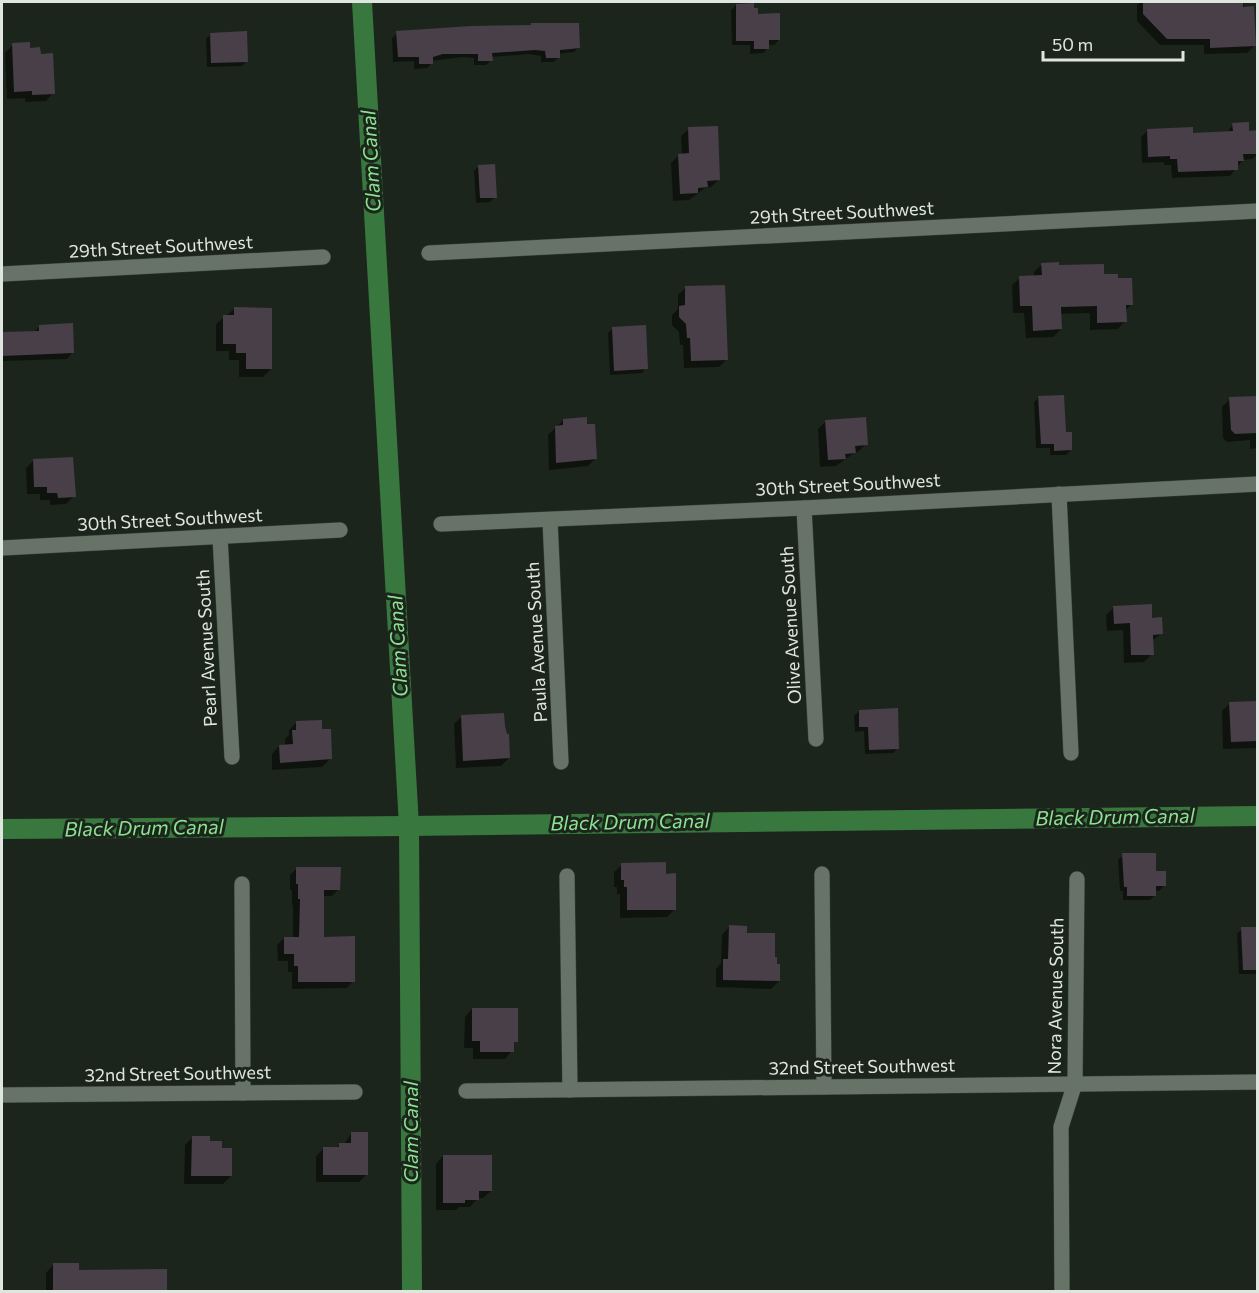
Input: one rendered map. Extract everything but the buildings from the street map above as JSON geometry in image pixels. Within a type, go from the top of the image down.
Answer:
[{"type":"street","name":"29th Street Southwest","points":[[429,254],[1257,211]]},
{"type":"street","name":"29th Street Southwest","points":[[2,274],[322,257]]},
{"type":"street","name":"30th Street Southwest","points":[[441,524],[1257,484]]},
{"type":"street","points":[[1059,494],[1071,753]]},
{"type":"street","name":"Olive Avenue South","points":[[804,508],[816,739]]},
{"type":"street","name":"Paula Avenue South","points":[[550,519],[561,762]]},
{"type":"street","name":"30th Street Southwest","points":[[2,548],[340,530]]},
{"type":"street","name":"Pearl Avenue South","points":[[220,537],[232,757]]},
{"type":"street","points":[[822,873],[824,1087]]},
{"type":"street","points":[[567,876],[570,1090]]},
{"type":"street","name":"Nora Avenue South","points":[[1062,1292],[1061,1127],[1075,1083],[1077,879]]},
{"type":"street","points":[[242,884],[243,1093]]},
{"type":"street","name":"32nd Street Southwest","points":[[466,1091],[1257,1082]]},
{"type":"street","name":"32nd Street Southwest","points":[[2,1095],[356,1092]]},
{"type":"waterway","name":"Clam Canal","points":[[362,2],[409,826],[412,1292]]},
{"type":"waterway","name":"Black Drum Canal","points":[[2,829],[1258,816]]}]
